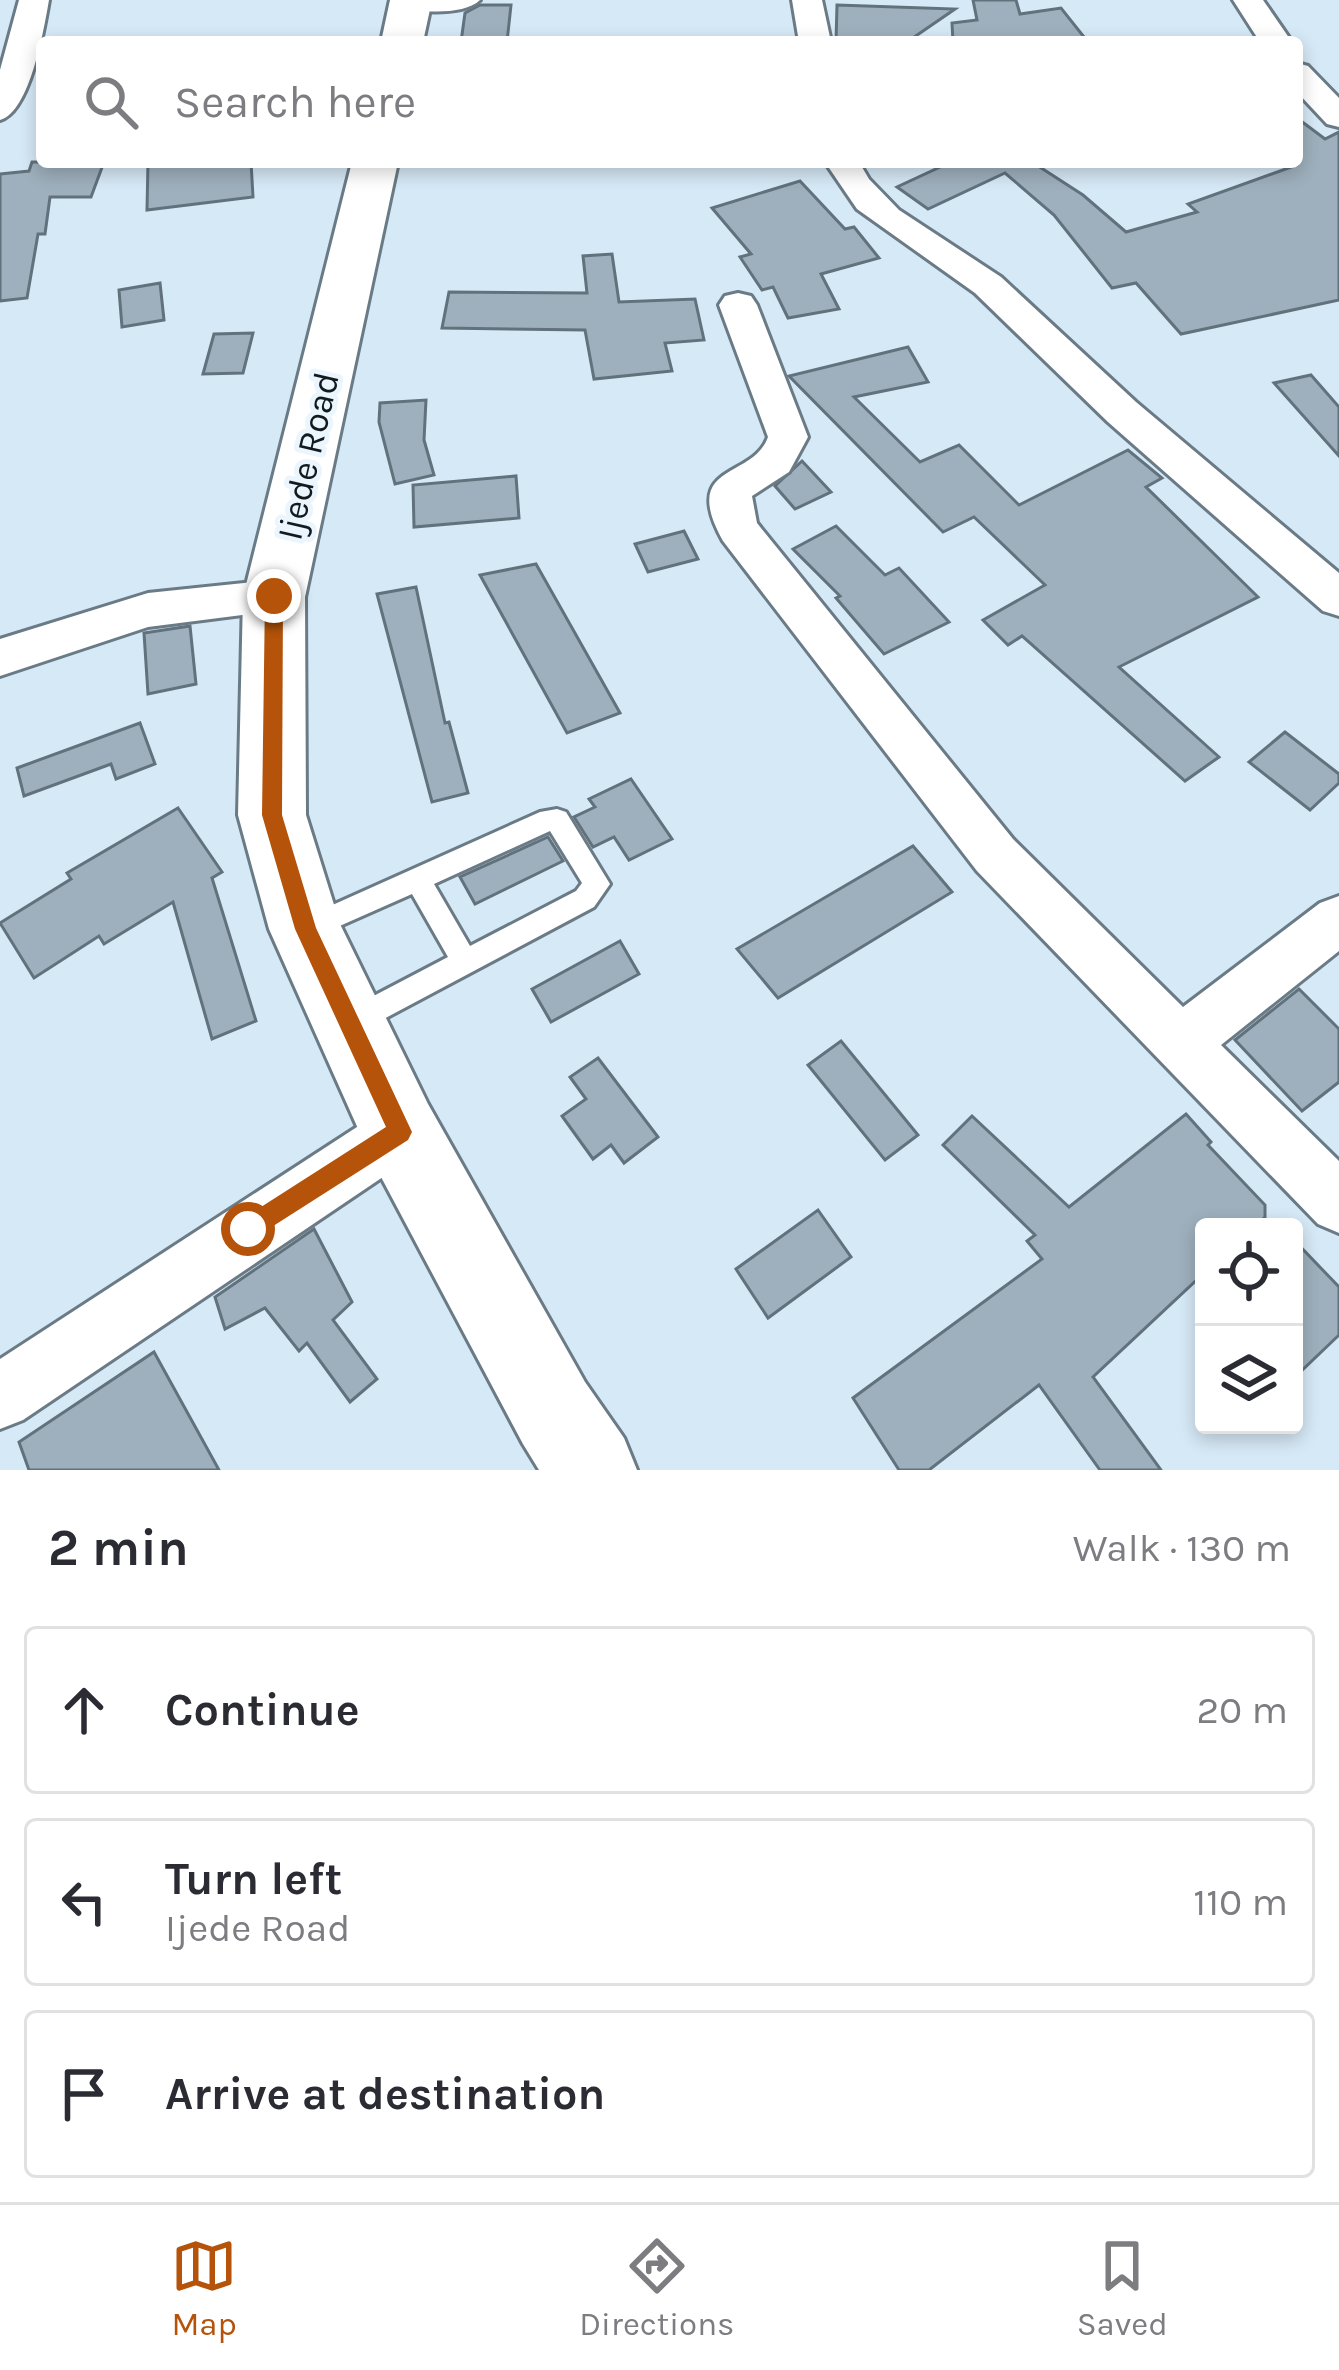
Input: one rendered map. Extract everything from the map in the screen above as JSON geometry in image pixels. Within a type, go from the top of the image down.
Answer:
[{"type":"main road","points":[[403,36],[411,0]]},
{"type":"main road","name":"Ijede Road","points":[[374,168],[274,596],[272,815],[305,929],[400,1132],[554,1413],[592,1470]]},
{"type":"street","points":[[411,0],[466,0]]},
{"type":"street","points":[[806,0],[814,36]]},
{"type":"street","points":[[1248,0],[1272,36]]},
{"type":"street","points":[[0,110],[25,50],[20,18]]},
{"type":"street","points":[[1303,79],[1339,117]]},
{"type":"street","points":[[846,168],[864,197],[889,220],[988,285],[1120,411],[1224,494],[1339,599]]},
{"type":"street","points":[[738,305],[788,437],[788,450],[778,460],[747,476],[731,492],[728,510],[738,530],[994,855],[1339,1203]]},
{"type":"street","points":[[0,658],[148,610],[274,596]]},
{"type":"street","points":[[1182,1040],[1339,920]]},
{"type":"street","points":[[0,1397],[400,1132]]},
{"type":"lane","points":[[305,929],[539,822],[557,820],[597,884],[585,899],[350,1023]]},
{"type":"lane","points":[[417,878],[465,963]]},
{"type":"building","points":[[973,0],[1016,0],[1020,14],[1061,8],[1083,36],[953,36],[952,23],[977,20]]},
{"type":"building","points":[[480,5],[511,5],[508,36],[462,36],[465,13]]},
{"type":"building","points":[[837,5],[955,9],[916,36],[836,36]]},
{"type":"building","points":[[1303,122],[1325,139],[1339,132],[1339,300],[1181,334],[1136,283],[1112,288],[1054,215],[1005,173],[928,209],[897,187],[938,168],[1041,168],[1083,195],[1126,232],[1197,212],[1188,204],[1289,168],[1303,168]]},
{"type":"building","points":[[32,162],[36,168],[102,168],[91,197],[50,197],[27,298],[0,301],[0,174],[29,171]]},
{"type":"building","points":[[148,168],[251,168],[253,197],[147,210]]},
{"type":"building","points":[[800,181],[845,229],[854,227],[879,258],[821,274],[839,309],[788,318],[773,287],[762,290],[740,257],[751,254],[712,208]]},
{"type":"building","points":[[612,254],[619,302],[695,299],[704,340],[665,343],[672,371],[594,379],[585,330],[442,328],[449,292],[587,293],[583,256]]},
{"type":"building","points":[[160,283],[164,320],[122,327],[119,290]]},
{"type":"building","points":[[253,333],[243,373],[203,374],[214,334]]},
{"type":"building","points":[[908,347],[928,382],[854,397],[920,462],[959,445],[1019,505],[1128,450],[1162,478],[1146,487],[1258,597],[1119,667],[1219,757],[1185,781],[1022,636],[1008,645],[983,620],[1045,585],[974,517],[943,532],[789,376]]},
{"type":"building","points":[[1311,375],[1339,407],[1339,456],[1274,383]]},
{"type":"building","points":[[426,400],[424,440],[434,475],[395,484],[379,422],[380,403]]},
{"type":"building","points":[[802,461],[831,492],[795,509],[775,486]]},
{"type":"building","points":[[516,476],[519,518],[414,527],[413,485]]},
{"type":"building","points":[[836,526],[885,575],[899,568],[949,622],[884,654],[836,598],[840,596],[793,549]]},
{"type":"building","points":[[684,531],[698,559],[648,572],[635,544]]},
{"type":"building","points":[[536,564],[620,713],[567,733],[480,575]]},
{"type":"building","points":[[416,587],[445,723],[449,722],[468,793],[432,802],[377,594]]},
{"type":"building","points":[[190,626],[196,684],[148,694],[144,633]]},
{"type":"building","points":[[140,723],[155,764],[116,779],[111,764],[24,796],[17,768]]},
{"type":"building","points":[[1285,732],[1339,774],[1339,783],[1310,810],[1249,762]]},
{"type":"building","points":[[631,779],[672,839],[629,860],[614,837],[593,847],[574,817],[595,807],[589,799]]},
{"type":"building","points":[[178,808],[222,872],[212,878],[256,1021],[212,1039],[173,902],[104,944],[99,936],[34,978],[0,923],[71,879],[67,873]]},
{"type":"building","points":[[548,837],[563,861],[475,904],[460,877]]},
{"type":"building","points":[[913,846],[952,892],[778,998],[737,949]]},
{"type":"building","points":[[620,941],[639,974],[551,1022],[532,989]]},
{"type":"building","points":[[1299,989],[1339,1029],[1339,1082],[1302,1111],[1235,1040]]},
{"type":"building","points":[[841,1041],[918,1135],[885,1160],[808,1065]]},
{"type":"building","points":[[598,1058],[658,1137],[624,1163],[611,1145],[593,1159],[562,1116],[586,1099],[570,1077]]},
{"type":"building","points":[[1186,1114],[1211,1142],[1208,1145],[1265,1205],[1264,1218],[1195,1218],[1195,1281],[1093,1377],[1161,1470],[1100,1470],[1039,1385],[929,1470],[899,1470],[853,1398],[1042,1259],[1027,1241],[1035,1235],[943,1145],[972,1116],[1069,1207]]},
{"type":"building","points":[[818,1210],[851,1257],[768,1318],[736,1269]]},
{"type":"building","points":[[314,1229],[352,1302],[333,1320],[377,1379],[350,1402],[307,1343],[299,1351],[265,1308],[225,1329],[215,1297]]},
{"type":"building","points":[[1303,1249],[1339,1287],[1339,1335],[1303,1369]]},
{"type":"building","points":[[154,1352],[219,1470],[29,1470],[19,1442]]},
{"type":"route","points":[[248,1229],[400,1132],[305,929],[272,815],[274,596]]}]
